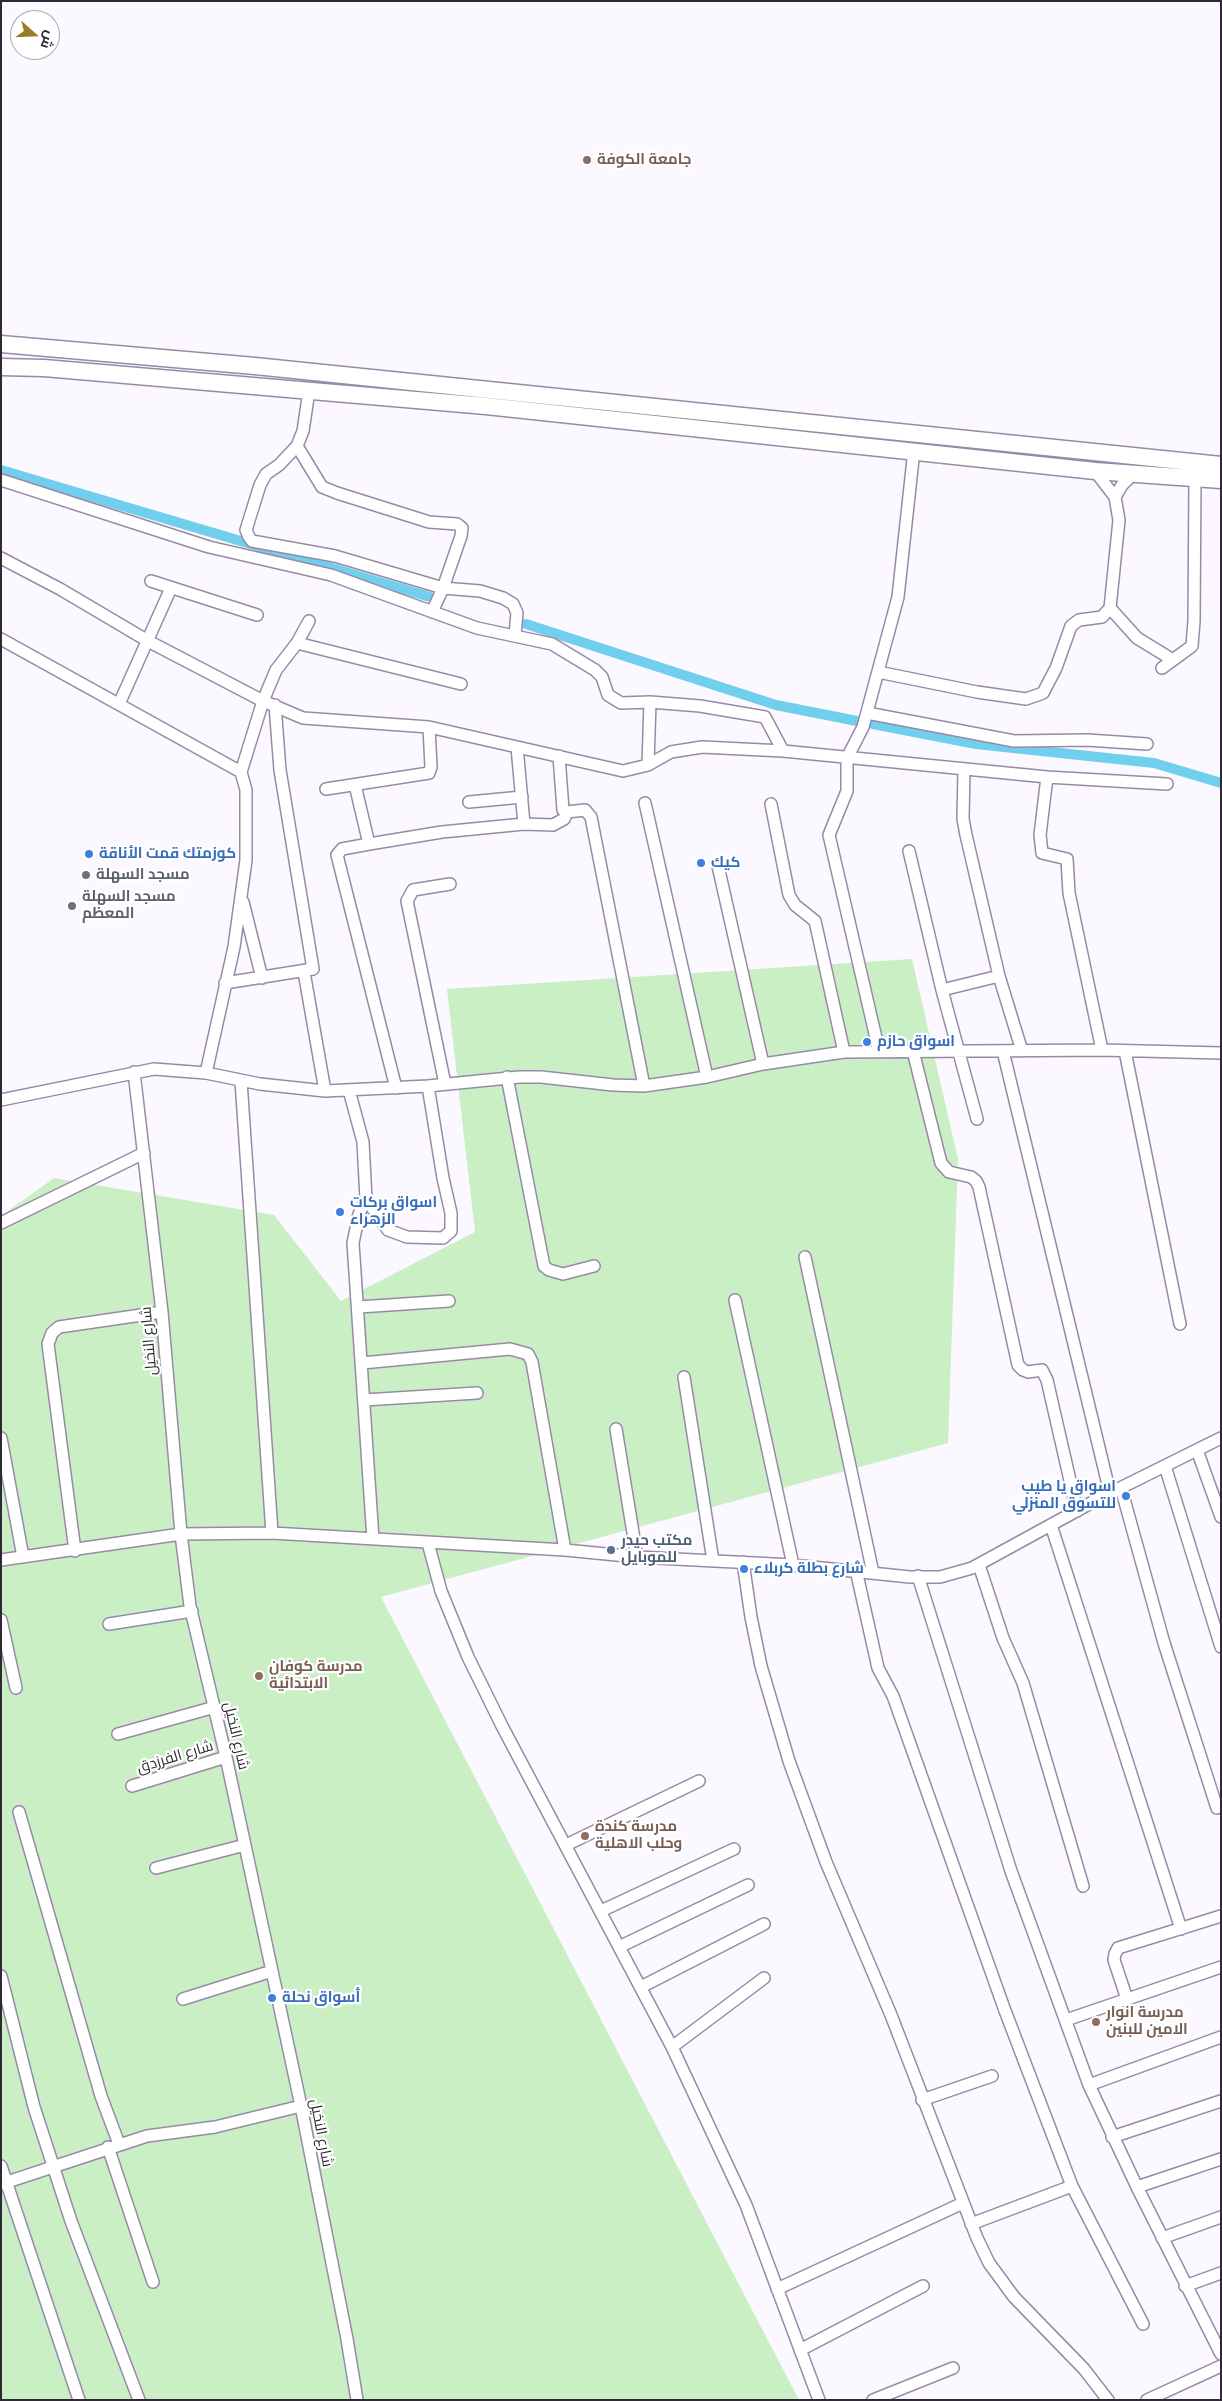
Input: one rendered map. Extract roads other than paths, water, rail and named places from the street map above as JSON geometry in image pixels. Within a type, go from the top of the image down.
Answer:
[{"type":"main road","points":[[1,344],[255,366],[1221,465]]},
{"type":"main road","points":[[1,366],[486,406],[914,450],[1095,471],[1221,480]]},
{"type":"street","points":[[308,391],[303,431],[297,446],[279,465],[266,474],[260,485],[246,530],[252,541],[335,556],[443,588],[480,590],[503,598],[513,604],[518,613],[515,636]]},
{"type":"street","points":[[297,446],[322,487],[337,494],[429,522],[457,524],[462,528],[443,588],[432,612]]},
{"type":"street","points":[[879,1051],[829,835],[846,791],[847,758],[864,727],[898,597],[914,450]]},
{"type":"street","points":[[878,672],[977,692],[1026,699],[1043,693],[1056,668],[1071,626],[1079,620],[1102,617],[1110,608],[1119,520],[1115,497],[1095,471]]},
{"type":"street","points":[[1115,497],[1122,485],[1133,474]]},
{"type":"street","points":[[1162,668],[1192,646],[1194,621],[1194,478]]},
{"type":"street","points":[[1,480],[209,547],[331,575],[477,628],[552,644],[595,670],[602,677],[608,695],[621,702],[650,702],[729,710],[765,717],[783,751]]},
{"type":"street","points":[[3,563],[263,701],[303,718],[429,727],[623,771],[648,765],[672,752],[702,747],[783,751],[1046,777],[1167,784]]},
{"type":"street","points":[[151,581],[257,615]]},
{"type":"street","points":[[119,704],[171,588]]},
{"type":"street","points":[[1110,608],[1137,638],[1173,660]]},
{"type":"street","points":[[206,1073],[234,947],[246,860],[248,821],[246,790],[241,772],[263,701],[276,670],[297,644],[309,621]]},
{"type":"street","points":[[1,639],[241,772]]},
{"type":"street","points":[[297,644],[461,684]]},
{"type":"street","points":[[648,765],[650,702]]},
{"type":"street","points":[[225,983],[304,972],[313,969],[280,770],[275,705]]},
{"type":"street","points":[[867,714],[1014,741],[1087,740],[1147,744]]},
{"type":"street","points":[[326,789],[429,773],[431,767],[429,727]]},
{"type":"street","points":[[517,747],[524,824]]},
{"type":"street","points":[[559,756],[561,806],[568,812],[585,810],[592,816],[644,1086]]},
{"type":"street","points":[[964,769],[963,819],[999,976],[1022,1051]]},
{"type":"street","points":[[1046,777],[1040,835],[1042,853],[1067,860],[1069,893],[1102,1050]]},
{"type":"street","points":[[355,785],[369,844]]},
{"type":"street","points":[[469,802],[522,797]]},
{"type":"street","points":[[645,803],[707,1077]]},
{"type":"street","points":[[771,804],[790,895],[795,905],[815,921],[844,1052]]},
{"type":"street","points":[[396,1088],[337,855],[342,849],[442,832],[524,824],[553,825],[564,819],[568,812]]},
{"type":"street","points":[[910,851],[942,990],[977,1118]]},
{"type":"street","points":[[718,866],[763,1064]]},
{"type":"street","points":[[445,1084],[407,901],[413,890],[450,884]]},
{"type":"street","points":[[241,895],[262,978]]},
{"type":"street","points":[[304,972],[326,1091]]},
{"type":"street","points":[[942,990],[999,976]]},
{"type":"street","points":[[1,1100],[134,1072],[173,1069],[206,1073],[281,1088],[326,1091],[428,1086],[507,1077],[541,1077],[613,1085],[644,1086],[707,1077],[763,1064],[844,1052],[1102,1050],[1221,1053]]},
{"type":"street","points":[[913,1051],[941,1163],[949,1172],[971,1177],[979,1187],[1018,1365],[1028,1372],[1042,1370],[1047,1380],[1076,1511]]},
{"type":"street","points":[[1003,1051],[1110,1493]]},
{"type":"street","points":[[1125,1051],[1180,1324]]},
{"type":"street","name":"شارع النخيل","points":[[134,1072],[162,1312],[181,1534],[192,1611],[226,1756],[301,2106],[348,2339],[357,2400]]},
{"type":"street","points":[[507,1077],[544,1266],[549,1270],[563,1274],[594,1266]]},
{"type":"street","points":[[241,1081],[272,1533]]},
{"type":"street","points":[[366,1199],[388,1230],[408,1238],[444,1238],[451,1231],[450,1213],[442,1178],[428,1086]]},
{"type":"street","points":[[349,1090],[363,1142],[366,1199],[359,1214],[353,1243],[359,1307],[373,1539]]},
{"type":"street","points":[[1,1223],[144,1152]]},
{"type":"street","points":[[804,1257],[873,1572]]},
{"type":"street","points":[[735,1300],[793,1564]]},
{"type":"street","points":[[359,1307],[449,1301]]},
{"type":"street","points":[[75,1551],[48,1344],[52,1333],[59,1327],[162,1312]]},
{"type":"street","points":[[362,1363],[510,1349],[528,1354],[532,1362],[565,1550]]},
{"type":"street","points":[[684,1377],[713,1561]]},
{"type":"street","points":[[364,1400],[477,1392]]},
{"type":"street","points":[[616,1429],[637,1557]]},
{"type":"street","points":[[1,1438],[23,1557]]},
{"type":"street","points":[[1,1560],[75,1551],[181,1534],[272,1533],[565,1550],[637,1557],[793,1564],[940,1578],[979,1565],[1110,1493],[1221,1438]]},
{"type":"street","points":[[1197,1450],[1221,1517]]},
{"type":"street","points":[[1165,1466],[1221,1647]]},
{"type":"street","points":[[1121,1488],[1164,1643],[1218,1808]]},
{"type":"street","points":[[1051,1525],[1181,1929]]},
{"type":"street","points":[[428,1543],[441,1591],[468,1657],[502,1726],[672,2047],[746,2205],[819,2400]]},
{"type":"street","points":[[743,1562],[755,1641],[781,1738],[826,1862],[891,2015],[922,2100],[982,2250],[1005,2286],[1084,2369],[1108,2400]]},
{"type":"street","points":[[979,1565],[1003,1638],[1024,1683],[1083,1886]]},
{"type":"street","points":[[856,1570],[878,1668],[894,1696],[1004,2008],[1072,2186],[1143,2324]]},
{"type":"street","points":[[918,1576],[1011,1871],[1090,2085],[1112,2137],[1186,2286],[1215,2330],[1221,2354]]},
{"type":"street","points":[[109,1624],[192,1611]]},
{"type":"street","points":[[1,1620],[16,1688]]},
{"type":"street","points":[[118,1734],[215,1707]]},
{"type":"street","name":"شارع الفرزدق","points":[[132,1786],[226,1756]]},
{"type":"street","points":[[566,1845],[699,1781]]},
{"type":"street","points":[[19,1812],[153,2282]]},
{"type":"street","points":[[156,1868],[245,1846]]},
{"type":"street","points":[[601,1911],[734,1849]]},
{"type":"street","points":[[619,1946],[748,1885]]},
{"type":"street","points":[[1127,1999],[1114,1960],[1118,1948],[1221,1916]]},
{"type":"street","points":[[641,1987],[764,1924]]},
{"type":"street","points":[[1066,2020],[1221,1967]]},
{"type":"street","points":[[183,1999],[272,1971]]},
{"type":"street","points":[[1,1976],[34,2107],[53,2166],[71,2221],[139,2400]]},
{"type":"street","points":[[672,2047],[764,1978]]},
{"type":"street","points":[[1090,2085],[1221,2036]]},
{"type":"street","points":[[922,2100],[992,2076]]},
{"type":"street","points":[[1112,2137],[1221,2101]]},
{"type":"street","points":[[4,2182],[113,2145],[147,2136],[215,2127],[301,2106]]},
{"type":"street","points":[[1136,2187],[1221,2159]]},
{"type":"street","points":[[1,2166],[4,2182],[79,2400]]},
{"type":"street","points":[[972,2224],[1072,2186]]},
{"type":"street","points":[[778,2289],[963,2203]]},
{"type":"street","points":[[1162,2238],[1221,2217]]},
{"type":"street","points":[[1186,2286],[1221,2273]]},
{"type":"street","points":[[800,2350],[923,2286]]},
{"type":"street","points":[[1147,2400],[1221,2366]]},
{"type":"street","points":[[873,2400],[953,2368]]},
{"type":"waterway","points":[[1,470],[430,597]]},
{"type":"waterway","points":[[526,624],[776,705],[857,721]]},
{"type":"waterway","points":[[873,724],[976,744],[1154,763],[1221,783]]},
{"type":"place","name":"جامعة الكوفة","points":[[587,160]]},
{"type":"place","name":"كوزمتك قمت الأناقة","points":[[89,854]]},
{"type":"place","name":"كيك","points":[[701,863]]},
{"type":"place","name":"مسجد السهلة","points":[[86,875]]},
{"type":"place","name":"مسجد السهلة المعظم","points":[[72,906]]},
{"type":"place","name":"اسواق حازم","points":[[867,1042]]},
{"type":"place","name":"اسواق بركات الزهراء","points":[[340,1212]]},
{"type":"place","name":"اسواق يا طيب للتسوق المنزلي","points":[[1126,1496]]},
{"type":"place","name":"مكتب حيدر للموبايل","points":[[611,1550]]},
{"type":"place","name":"شارع بطلة كربلاء","points":[[744,1569]]},
{"type":"place","name":"مدرسة كوفان الابتدائية","points":[[259,1676]]},
{"type":"place","name":"مدرسة كندة وحلب الاهلية","points":[[585,1836]]},
{"type":"place","name":"أسواق نحلة","points":[[272,1998]]},
{"type":"place","name":"مدرسة انوار الامين للبنين","points":[[1096,2022]]}]
